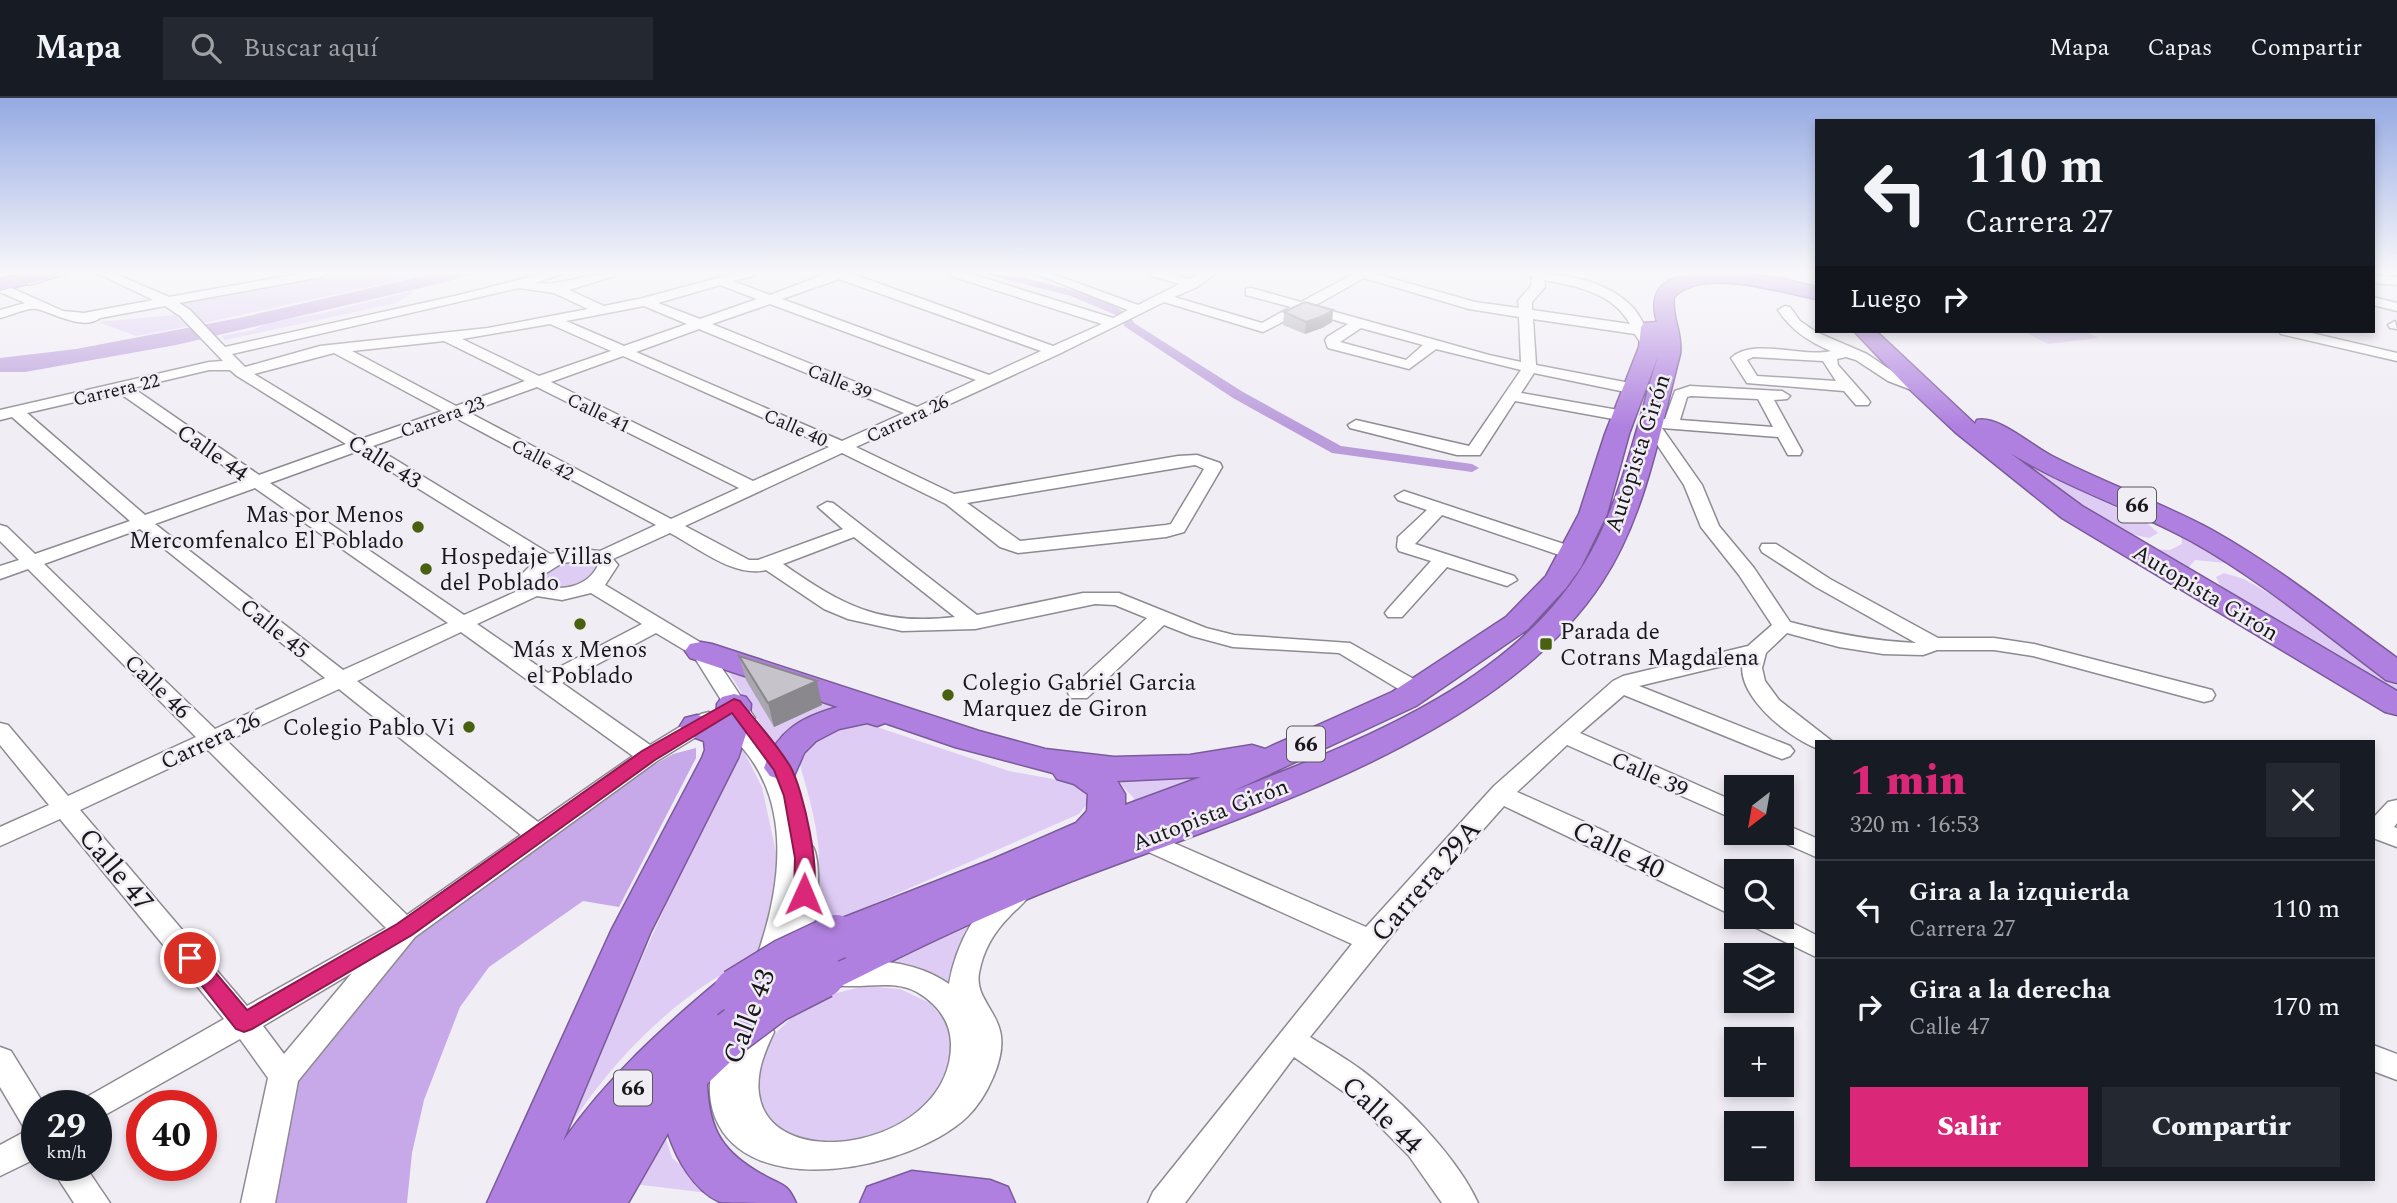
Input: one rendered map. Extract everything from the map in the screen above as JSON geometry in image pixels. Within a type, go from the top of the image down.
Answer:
[{"type":"highway","name":"Autopista Girón","points":[[1648,421],[1634,389],[1644,339],[1651,336],[1650,325]]},
{"type":"highway","name":"Autopista Girón","points":[[819,948],[955,913],[1287,785],[1405,729],[1468,692],[1529,647],[1570,606],[1605,550],[1629,494],[1669,354],[1671,338],[1668,325]]},
{"type":"highway","name":"Autopista Girón","points":[[1866,333],[1917,387],[2024,478],[2072,512],[2397,703]]},
{"type":"highway","name":"Autopista Girón","points":[[1886,333],[1974,416],[2000,436],[2236,555],[2397,673]]},
{"type":"highway","name":"Autopista Girón","points":[[603,1203],[632,1148],[684,1078],[742,1019],[775,1000],[819,948],[1089,832],[1230,779],[1327,734],[1418,691],[1517,623],[1556,582],[1575,554],[1593,514],[1648,421]]},
{"type":"highway","points":[[2000,436],[2017,452],[2159,523],[2171,534],[2172,540],[2160,544],[2137,540],[2049,489],[2024,478]]},
{"type":"highway","points":[[2397,679],[2260,581],[2231,571],[2209,573],[2210,581],[2221,592],[2375,684],[2397,703]]},
{"type":"highway","points":[[701,651],[979,743],[1017,754],[1075,765],[1114,769],[1190,766],[1262,754],[1327,734]]},
{"type":"highway","points":[[782,768],[786,752],[798,736],[817,724],[869,712],[973,752],[1034,766],[1082,772],[1095,779],[1104,788],[1109,799],[1107,811],[1100,823],[1089,832]]},
{"type":"highway","points":[[512,1203],[721,726]]},
{"type":"highway","name":"Autopista Girón","points":[[551,1203],[603,1122],[645,1073],[690,1030],[742,1019]]},
{"type":"highway","points":[[684,1078],[683,1105],[689,1130],[701,1155],[719,1175],[744,1192],[771,1203]]},
{"type":"highway","points":[[886,1203],[912,1194],[990,1203]]},
{"type":"street","name":"Calle 43","points":[[198,325],[230,362],[360,446],[548,561]]},
{"type":"street","name":"Carrera 22","points":[[230,362],[369,325]]},
{"type":"street","name":"Carrera 22","points":[[14,416],[230,362],[525,325]]},
{"type":"street","name":"Calle 40","points":[[563,325],[844,447],[952,500],[1007,543],[1018,547],[1031,548],[1178,528],[1214,467],[1197,460],[1178,461],[952,500]]},
{"type":"street","name":"Carrera 23","points":[[0,573],[696,325]]},
{"type":"street","name":"Calle 39","points":[[699,325],[918,413]]},
{"type":"street","points":[[838,325],[989,380]]},
{"type":"street","points":[[981,325],[1054,351]]},
{"type":"street","name":"Carrera 26","points":[[602,557],[1111,325]]},
{"type":"street","points":[[1236,325],[1262,325]]},
{"type":"street","points":[[1356,325],[1331,342],[1363,354],[1409,365],[1435,343]]},
{"type":"street","points":[[1359,325],[1529,369],[1634,389]]},
{"type":"street","points":[[1356,425],[1472,452],[1529,369],[1527,325]]},
{"type":"street","points":[[1578,325],[1644,339]]},
{"type":"street","points":[[1637,325],[1644,339]]},
{"type":"street","points":[[1797,325],[1821,343],[1861,356],[1890,376],[1917,387]]},
{"type":"street","points":[[1363,354],[1394,333]]},
{"type":"street","points":[[2299,333],[2397,358]]},
{"type":"street","name":"Calle 41","points":[[445,336],[753,488]]},
{"type":"street","name":"Calle 42","points":[[337,348],[670,526],[760,564],[831,604],[869,619],[901,627],[975,623],[1038,608],[1106,597],[1199,632],[1233,640],[1343,647],[1359,653],[1418,691]]},
{"type":"street","points":[[2378,352],[2397,365]]},
{"type":"street","points":[[1850,353],[1836,353],[1829,357],[1752,353],[1738,358],[1752,380],[1851,387]]},
{"type":"street","points":[[1829,357],[1830,366],[1862,402]]},
{"type":"street","name":"Calle 44","points":[[124,390],[649,755]]},
{"type":"street","points":[[1648,421],[1680,394],[1690,391],[1764,397],[1805,396]]},
{"type":"street","points":[[1511,396],[1648,421],[1781,432]]},
{"type":"street","points":[[1764,397],[1781,432],[1794,451]]},
{"type":"street","name":"Calle 45","points":[[14,416],[143,523],[539,836]]},
{"type":"street","points":[[1648,421],[1693,485],[1710,527],[1746,572],[1783,626],[1883,648],[1923,649],[1934,644],[1994,644],[2034,650],[2204,695]]},
{"type":"street","points":[[1404,496],[1575,554]]},
{"type":"street","points":[[827,507],[975,623]]},
{"type":"street","points":[[1440,508],[1405,541],[1406,547],[1507,580]]},
{"type":"street","points":[[760,564],[856,530]]},
{"type":"street","name":"Calle 46","points":[[0,531],[404,930]]},
{"type":"street","points":[[1769,548],[1823,583],[1934,644]]},
{"type":"street","points":[[577,554],[602,557],[608,570],[590,585],[560,593],[535,590],[530,586],[530,576],[548,561],[577,554]]},
{"type":"street","points":[[1395,613],[1443,560]]},
{"type":"street","name":"Calle 43","points":[[590,585],[701,651],[721,726],[765,759],[779,789],[788,822],[791,858],[788,898],[777,942],[725,1071],[724,1097],[731,1121],[745,1143],[767,1160],[794,1171],[826,1175],[860,1172],[893,1163],[924,1146],[950,1126],[969,1102],[978,1085],[988,1051],[986,1027],[977,1004],[962,986],[968,956],[992,916],[1029,884]]},
{"type":"street","name":"Carrera 26","points":[[0,837],[535,590]]},
{"type":"street","points":[[1079,693],[1161,616]]},
{"type":"street","points":[[547,682],[656,625]]},
{"type":"street","points":[[1783,626],[1756,651],[1750,674],[1752,683],[1774,707],[1818,740]]},
{"type":"street","name":"Carrera 29A","points":[[1165,1203],[1291,1040],[1372,941],[1501,795],[1552,744],[1631,681],[1756,651]]},
{"type":"street","points":[[1621,687],[1782,751]]},
{"type":"street","points":[[112,1098],[404,930],[649,755],[721,726]]},
{"type":"street","name":"Calle 43","points":[[721,726],[782,768],[798,816],[804,858],[804,894],[819,948],[891,974],[922,981],[946,997],[962,1020],[968,1047],[962,1077],[944,1107],[916,1132],[880,1150],[842,1158],[804,1155],[773,1142],[751,1119],[742,1092],[745,1062],[742,1019]]},
{"type":"street","name":"Calle 47","points":[[0,730],[244,1023],[284,1076]]},
{"type":"street","name":"Calle 39","points":[[1565,735],[1724,807]]},
{"type":"street","name":"Calle 40","points":[[1501,795],[1591,835],[1724,901]]},
{"type":"street","points":[[2382,832],[2397,808]]},
{"type":"street","points":[[1794,838],[1815,848]]},
{"type":"street","points":[[1142,839],[1372,941]]},
{"type":"street","points":[[1781,929],[1815,946]]},
{"type":"street","points":[[258,1203],[284,1076],[404,930]]},
{"type":"street","name":"Calle 44","points":[[1291,1040],[1362,1088],[1420,1146],[1461,1203]]},
{"type":"street","points":[[2375,1059],[2397,1067]]},
{"type":"street","points":[[0,1060],[21,1095]]},
{"type":"street","points":[[0,1162],[21,1150]]},
{"type":"street","points":[[77,1181],[93,1203]]},
{"type":"shaded area","points":[[105,325],[190,326],[136,336]]},
{"type":"shaded area","points":[[204,325],[264,325],[176,345],[25,372],[0,372],[0,358],[76,349]]},
{"type":"shaded area","points":[[264,325],[296,325],[225,340],[222,336],[253,330]]},
{"type":"shaded area","points":[[2027,333],[2088,333],[2099,338],[2048,344]]},
{"type":"shaded area","points":[[2007,453],[2147,523],[2158,533],[2149,538],[2130,534],[2044,484]]},
{"type":"shaded area","points":[[2181,535],[2261,576],[2226,563],[2195,560],[2189,567],[2194,575],[2150,549],[2170,550],[2182,544]]},
{"type":"shaded area","points":[[584,559],[595,562],[598,566],[593,578],[570,589],[541,587],[537,575],[556,562]]},
{"type":"shaded area","points":[[2224,573],[2244,579],[2272,595],[2397,686],[2397,690],[2221,587],[2216,577]]},
{"type":"shaded area","points":[[725,666],[850,706],[807,717],[789,729],[774,746]]},
{"type":"shaded area","points":[[862,722],[1009,771],[1081,784],[1090,800],[1079,814],[807,933],[817,889],[819,859],[813,815],[798,758],[815,731]]},
{"type":"shaded area","points":[[739,742],[762,787],[779,867],[764,952],[736,966],[683,1001],[635,1044],[576,1117],[543,1179]]},
{"type":"shaded area","points":[[696,748],[696,758],[619,907],[583,901],[489,967],[460,1007],[424,1100],[412,1153],[407,1203],[275,1203],[300,1071],[417,936],[634,776],[673,754]]},
{"type":"shaded area","points":[[1243,765],[1131,808],[1134,798],[1112,776]]},
{"type":"shaded area","points":[[981,915],[960,948],[951,986],[862,966]]},
{"type":"shaded area","points":[[865,986],[900,989],[930,1003],[949,1026],[955,1055],[945,1087],[886,1139],[806,1146],[775,1130],[758,1103],[756,1072],[769,1040],[795,1014],[829,995]]},
{"type":"shaded area","points":[[663,1130],[672,1158],[716,1194],[626,1183]]},
{"type":"building","points":[[739,656],[817,681],[768,703]]},
{"type":"waterway","points":[[1129,325],[1238,395],[1337,450],[1472,468]]},
{"type":"place","name":"Mas por Menos Mercomfenalco El Poblado","points":[[418,527]]},
{"type":"place","name":"Hospedaje Villas del Poblado","points":[[426,569]]},
{"type":"place","name":"Más x Menos el Poblado","points":[[580,624]]},
{"type":"place","name":"Parada de Cotrans Magdalena","points":[[1546,644]]},
{"type":"place","name":"Colegio Gabriel Garcia Marquez de Giron","points":[[948,695]]},
{"type":"place","name":"Colegio Pablo Vi","points":[[469,727]]},
{"type":"route","points":[[190,958],[244,1023],[404,930],[649,755],[734,704],[782,768],[793,796],[801,826],[804,894]]}]
